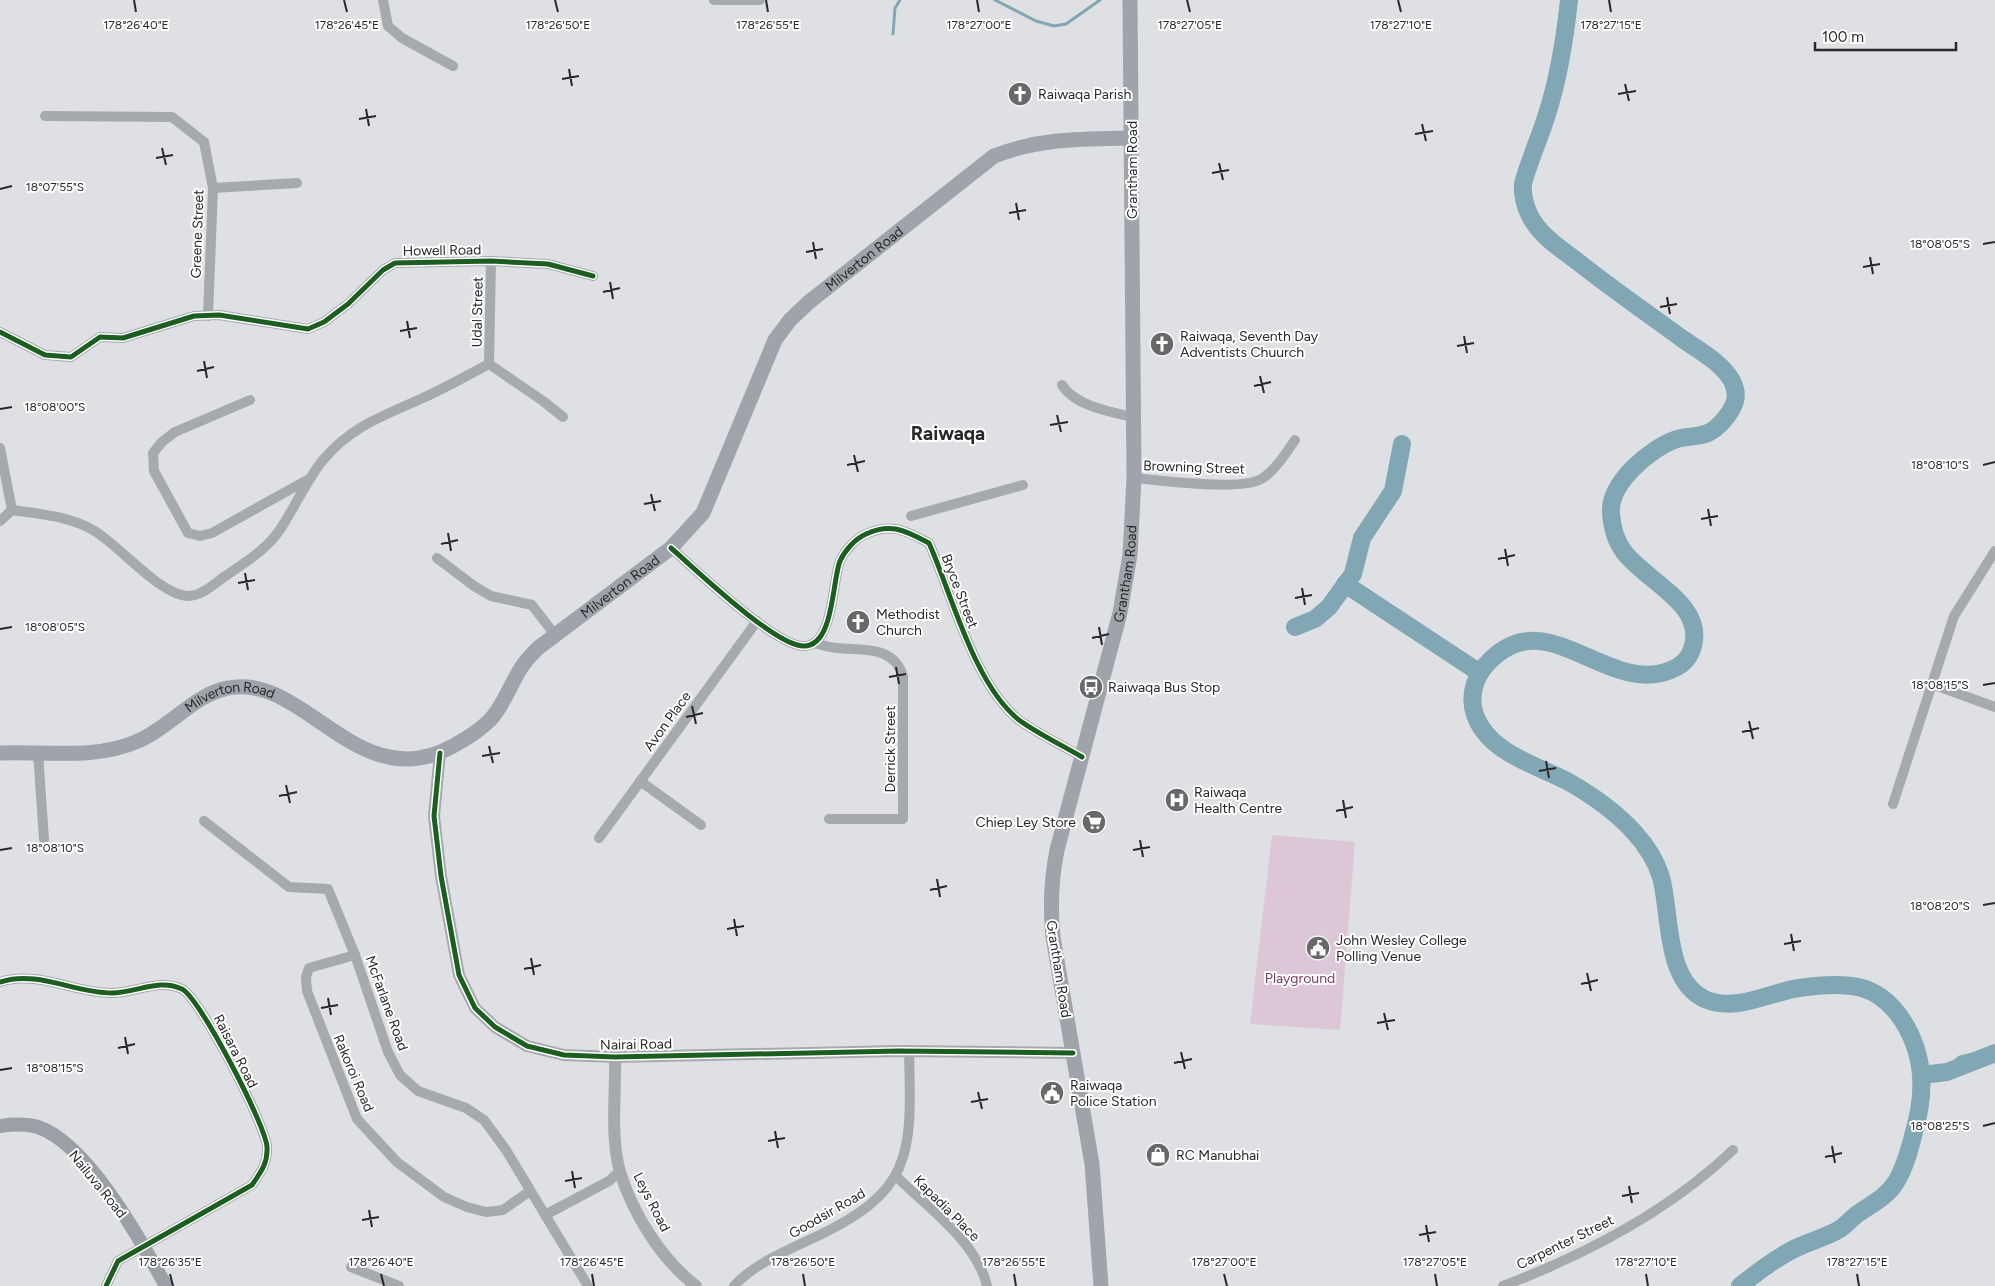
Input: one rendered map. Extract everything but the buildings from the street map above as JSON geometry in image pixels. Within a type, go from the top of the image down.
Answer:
[{"type":"main road","name":"Grantham Road","points":[[1101,1286],[1092,1164],[1052,937],[1051,898],[1057,850],[1120,613],[1130,555],[1134,478],[1130,0]]},
{"type":"main road","name":"Milverton Road","points":[[0,753],[101,752],[118,749],[161,730],[207,696],[228,687],[256,688],[274,694],[349,742],[386,756],[415,760],[440,753],[467,738],[490,720],[511,690],[523,664],[538,648],[671,548],[703,513],[775,340],[790,320],[809,302],[994,156],[1018,146],[1057,140],[1132,138]]},
{"type":"main road","name":"Nailuva Road","points":[[0,1126],[15,1123],[39,1128],[64,1143],[92,1172],[118,1204],[166,1286]]},
{"type":"street","points":[[383,0],[388,26],[402,38],[453,66]]},
{"type":"street","points":[[714,0],[760,0]]},
{"type":"street","name":"Greene Street","points":[[45,116],[172,117],[204,142],[213,188],[208,316]]},
{"type":"street","points":[[213,188],[296,183]]},
{"type":"street","name":"Howell Road","points":[[0,332],[45,355],[71,357],[100,337],[124,338],[194,316],[219,315],[308,329],[324,322],[348,304],[383,270],[395,263],[491,261],[548,264],[593,276]]},
{"type":"street","name":"Udal Street","points":[[489,364],[491,261]]},
{"type":"street","points":[[12,510],[62,518],[91,529],[116,545],[136,566],[176,594],[189,596],[202,593],[256,556],[269,543],[281,528],[308,480],[340,443],[365,424],[424,398],[489,364],[564,417]]},
{"type":"street","points":[[1062,385],[1070,395],[1133,418]]},
{"type":"street","points":[[250,400],[175,432],[162,442],[153,453],[154,471],[188,533],[200,536],[212,533],[308,480]]},
{"type":"street","name":"Browning Street","points":[[1134,478],[1186,482],[1254,483],[1265,477],[1295,440]]},
{"type":"street","points":[[0,448],[12,510]]},
{"type":"street","points":[[911,516],[1023,485]]},
{"type":"street","points":[[0,521],[12,510]]},
{"type":"street","name":"Bryce Street","points":[[814,643],[825,629],[840,560],[848,547],[863,535],[880,527],[896,528],[913,535],[929,543],[969,644],[999,699],[1019,720],[1082,757]]},
{"type":"street","points":[[671,548],[757,621],[791,644],[805,646],[814,643]]},
{"type":"street","points":[[1893,804],[1954,616],[1995,551]]},
{"type":"street","points":[[437,558],[474,586],[491,596],[532,605],[555,635]]},
{"type":"street","name":"Avon Place","points":[[600,838],[757,621]]},
{"type":"street","name":"Derrick Street","points":[[814,643],[835,648],[880,652],[892,658],[900,665],[903,676],[903,819],[829,820]]},
{"type":"street","points":[[1932,684],[1995,707]]},
{"type":"street","points":[[38,753],[44,840]]},
{"type":"street","name":"Nairai Road","points":[[440,753],[434,816],[441,876],[459,975],[475,1008],[495,1028],[527,1046],[564,1055],[615,1057],[909,1051],[1073,1053]]},
{"type":"street","points":[[640,781],[701,825]]},
{"type":"street","name":"McFarlane Road","points":[[204,821],[289,887],[328,889],[355,955],[388,1052],[400,1075],[418,1091],[466,1108],[484,1120],[506,1150],[588,1286]]},
{"type":"street","name":"Rakoroi Road","points":[[355,955],[309,968],[306,977],[310,1000],[357,1119],[397,1162],[444,1197],[466,1207],[486,1212],[503,1210],[530,1191]]},
{"type":"street","name":"Raisara Road","points":[[0,982],[32,978],[111,993],[138,991],[161,984],[183,990],[204,1013],[261,1124],[267,1146],[265,1167],[252,1184],[145,1248],[118,1261],[106,1286]]},
{"type":"street","name":"Goodsir Road","points":[[734,1286],[752,1270],[820,1236],[872,1205],[897,1177],[906,1149],[910,1118],[909,1051]]},
{"type":"street","name":"Leys Road","points":[[615,1057],[616,1139],[620,1171],[636,1208],[664,1255],[681,1275],[696,1286]]},
{"type":"street","name":"Carpenter Street","points":[[1504,1286],[1542,1271],[1635,1223],[1690,1188],[1733,1150]]},
{"type":"street","points":[[545,1215],[609,1181],[620,1171]]},
{"type":"street","name":"Kapadia Place","points":[[897,1177],[968,1245],[979,1264],[987,1286]]},
{"type":"street","points":[[351,1267],[399,1286]]},
{"type":"green space","name":"Playground","points":[[1272,835],[1355,842],[1340,1030],[1250,1024]]},
{"type":"water","points":[[1995,1046],[1995,1062],[1944,1078],[1939,1067],[1950,1064],[1958,1056],[1974,1052],[1982,1053]]},
{"type":"waterway","points":[[893,34],[895,8],[900,0]]},
{"type":"waterway","points":[[995,0],[1036,21],[1054,26],[1066,24],[1100,0]]},
{"type":"waterway","points":[[1569,0],[1555,86],[1523,184],[1523,195],[1528,211],[1539,230],[1552,242],[1620,294],[1717,363],[1732,381],[1736,398],[1728,415],[1712,431],[1677,439],[1644,458],[1624,479],[1612,502],[1611,513],[1614,534],[1624,552],[1634,563],[1673,596],[1691,620],[1694,633],[1691,653],[1687,659],[1671,670],[1647,675],[1623,671],[1553,644],[1530,641],[1508,647],[1485,666],[1475,683],[1472,702],[1473,709],[1482,728],[1502,748],[1527,763],[1567,781],[1594,798],[1619,817],[1642,842],[1653,859],[1661,877],[1676,963],[1683,979],[1693,991],[1707,1000],[1730,1004],[1742,1003],[1788,990],[1823,985],[1862,988],[1881,997],[1903,1021],[1913,1040],[1921,1070],[1921,1101],[1917,1122],[1905,1164],[1892,1187],[1840,1229],[1785,1254],[1740,1286]]},
{"type":"waterway","points":[[1295,627],[1315,619],[1329,607],[1353,574],[1362,538],[1393,491],[1402,444]]},
{"type":"waterway","points":[[1345,584],[1480,673]]},
{"type":"waterway","points":[[1922,1075],[1947,1072],[1995,1053]]},
{"type":"cycle path","points":[[0,332],[45,355],[71,357],[100,337],[123,338],[194,316],[219,315],[308,329],[324,322],[348,304],[383,270],[395,263],[491,261],[548,264],[593,276]]},
{"type":"cycle path","points":[[671,548],[756,621],[791,643],[804,646],[814,643],[821,636],[830,611],[840,561],[854,542],[875,530],[891,528],[906,532],[929,543],[977,662],[1003,704],[1026,725],[1082,757]]},
{"type":"cycle path","points":[[440,753],[434,816],[441,876],[459,975],[475,1008],[495,1027],[527,1046],[564,1055],[615,1057],[899,1051],[1073,1053]]},
{"type":"cycle path","points":[[0,982],[14,979],[42,980],[84,990],[112,993],[156,985],[173,986],[182,989],[191,998],[217,1037],[264,1135],[267,1147],[265,1163],[252,1185],[118,1261],[106,1286]]},
{"type":"place","name":"Raiwaqa Parish","points":[[1020,94]]},
{"type":"place","name":"Raiwaqa, Seventh Day Adventists Chuurch","points":[[1162,344]]},
{"type":"place","name":"Methodist Church","points":[[858,622]]},
{"type":"place","name":"Raiwaqa Bus Stop","points":[[1091,687]]},
{"type":"place","name":"Raiwaqa Health Centre","points":[[1177,800]]},
{"type":"place","name":"Chiep Ley Store","points":[[1094,822]]},
{"type":"place","name":"John Wesley College Polling Venue","points":[[1318,948]]},
{"type":"place","name":"Raiwaqa Police Station","points":[[1052,1093]]},
{"type":"place","name":"RC Manubhai","points":[[1158,1155]]},
{"type":"district","name":"Raiwaqa","points":[[948,433]]}]
